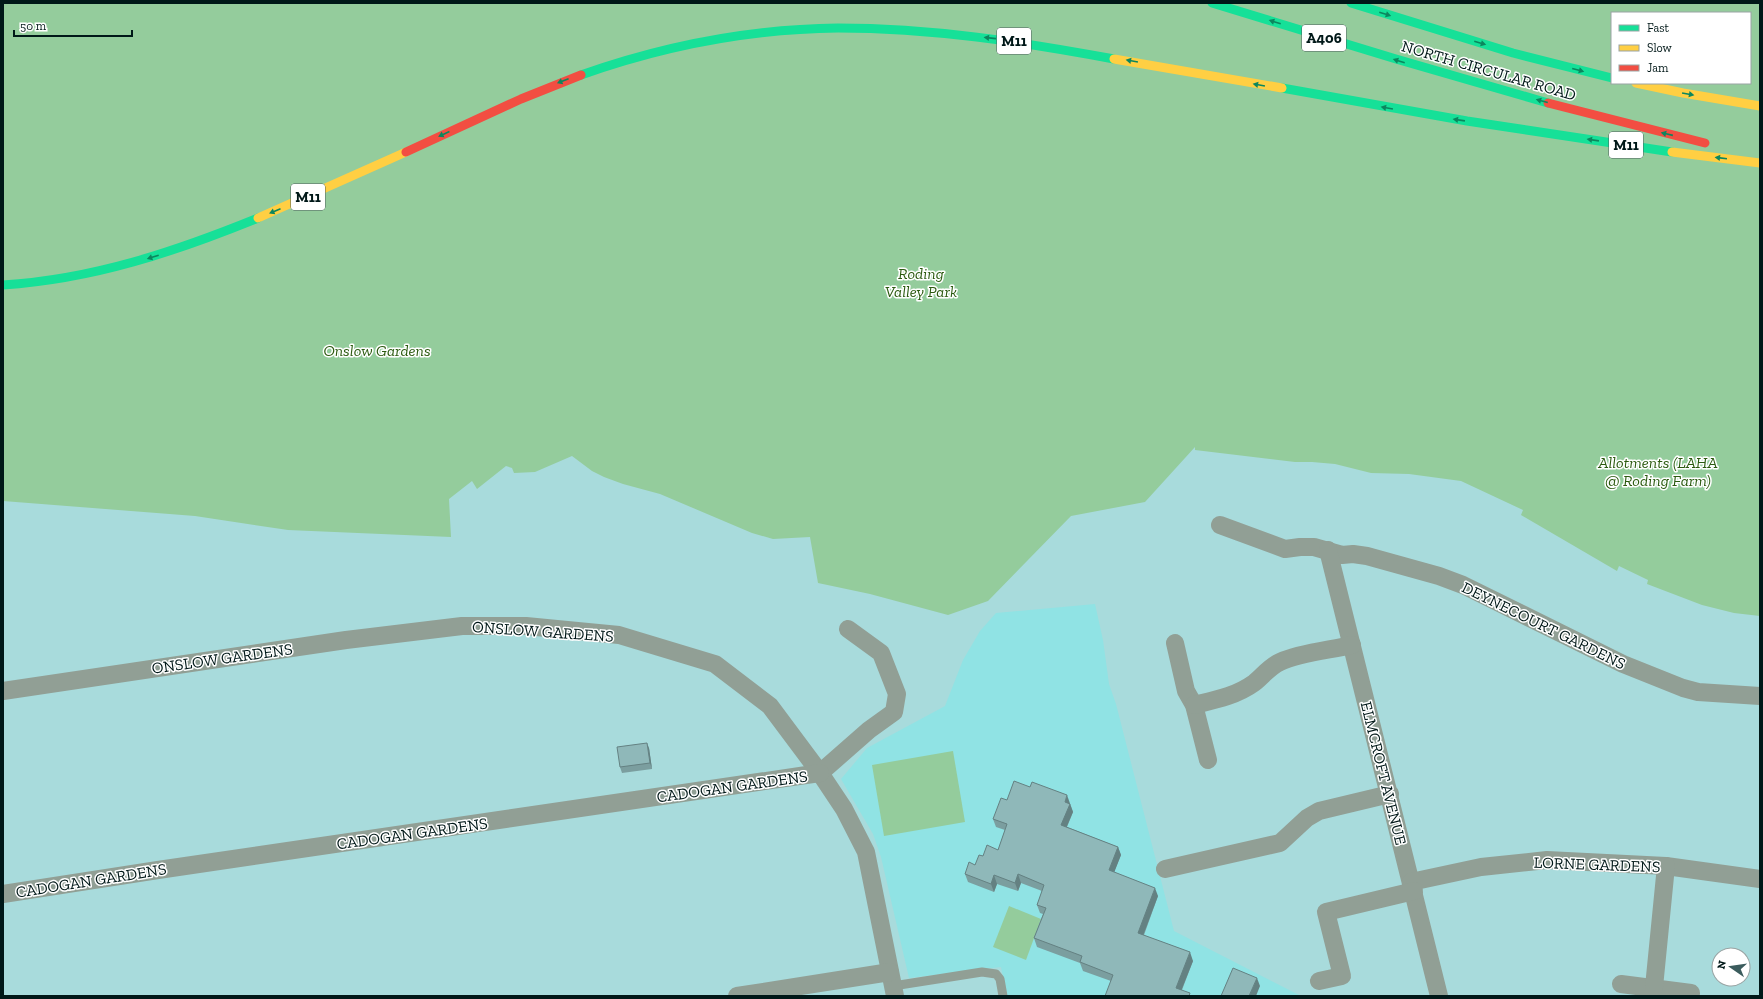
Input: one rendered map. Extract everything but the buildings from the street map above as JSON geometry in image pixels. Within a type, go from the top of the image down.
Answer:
[{"type":"highway","name":"NORTH CIRCULAR ROAD","points":[[1212,3],[1436,72],[1503,91],[1636,127],[1717,146]]},
{"type":"highway","name":"NORTH CIRCULAR ROAD","points":[[1351,3],[1513,53],[1611,78]]},
{"type":"highway","name":"M11","points":[[3,285],[47,281],[90,274],[141,261],[182,248],[300,201],[489,113],[555,84],[599,67],[656,52],[720,40],[794,30],[860,29],[919,31],[992,38],[1080,52],[1426,115],[1760,163]]},
{"type":"highway","points":[[1641,84],[1760,106]]},
{"type":"highway","points":[[1738,151],[1760,156]]},
{"type":"street","name":"DEYNECOURT GARDENS","points":[[1220,525],[1285,549],[1314,547],[1328,550],[1342,556],[1353,554],[1367,556],[1439,576],[1463,585],[1623,664],[1683,688],[1698,692],[1760,696]]},
{"type":"street","name":"ELMCROFT AVENUE","points":[[1328,550],[1390,794],[1439,996]]},
{"type":"street","name":"ONSLOW GARDENS","points":[[3,691],[346,640],[462,626],[526,626],[619,635],[715,664],[770,706],[820,773],[844,809],[866,852],[892,984]]},
{"type":"street","points":[[820,773],[869,730],[894,712],[897,694],[881,653],[848,629]]},
{"type":"street","points":[[1175,643],[1186,691],[1194,705],[1208,760]]},
{"type":"street","points":[[1194,705],[1230,696],[1242,691],[1256,682],[1267,670],[1281,662],[1352,645]]},
{"type":"street","name":"CADOGAN GARDENS","points":[[3,894],[820,773]]},
{"type":"street","points":[[1165,869],[1280,843],[1307,818],[1319,811],[1390,794]]},
{"type":"street","name":"LORNE GARDENS","points":[[1319,981],[1342,976],[1326,912],[1481,867],[1548,860],[1666,866],[1760,879]]},
{"type":"street","points":[[1654,987],[1666,866]]},
{"type":"street","points":[[737,996],[892,984]]},
{"type":"street","points":[[1621,984],[1654,987],[1691,993]]},
{"type":"lane","points":[[892,984],[982,972],[996,974],[1000,979],[1003,996]]},
{"type":"shaded area","points":[[1095,604],[1103,640],[1109,684],[1116,704],[1174,931],[1301,996],[1007,996],[1001,967],[909,978],[881,857],[873,834],[841,779],[867,748],[945,706],[963,660],[980,631],[996,613]]},
{"type":"green space","name":"Roding Valley Park","points":[[3,3],[1760,3],[1760,616],[1734,613],[1702,605],[1647,584],[1648,580],[1619,566],[1617,571],[1521,515],[1523,510],[1461,481],[1409,474],[1371,473],[1335,464],[1295,462],[1195,450],[1195,447],[1145,502],[1071,516],[988,601],[948,615],[870,594],[818,583],[810,537],[773,539],[752,533],[660,494],[604,477],[592,471],[572,456],[535,472],[514,473],[512,468],[506,466],[477,489],[472,481],[449,499],[451,537],[288,530],[195,516],[3,501]]},
{"type":"green space","points":[[953,751],[965,822],[884,836],[872,765]]},
{"type":"green space","points":[[1009,906],[1041,919],[1026,960],[993,947]]},
{"type":"traffic: fast","points":[[1212,3],[1548,103]]},
{"type":"traffic: fast","points":[[1351,3],[1513,53],[1611,78]]},
{"type":"traffic: fast","points":[[581,75],[644,56],[708,41],[773,32],[838,28],[908,30],[942,33],[1046,47],[1114,59]]},
{"type":"traffic: fast","points":[[1282,88],[1467,121],[1672,152]]},
{"type":"traffic: fast","points":[[3,285],[69,277],[133,262],[196,242],[258,218]]},
{"type":"traffic: slow","points":[[1114,59],[1282,88]]},
{"type":"traffic: slow","points":[[1641,84],[1760,106]]},
{"type":"traffic: slow","points":[[258,218],[406,152]]},
{"type":"traffic: slow","points":[[1672,152],[1760,163]]},
{"type":"traffic: jam","points":[[406,152],[521,99],[581,75]]},
{"type":"traffic: jam","points":[[1548,103],[1705,143]]},
{"type":"park label","name":"Onslow Gardens","points":[[377,350]]},
{"type":"park label","name":"Allotments (LAHA @ Roding Farm)","points":[[1658,471]]}]
